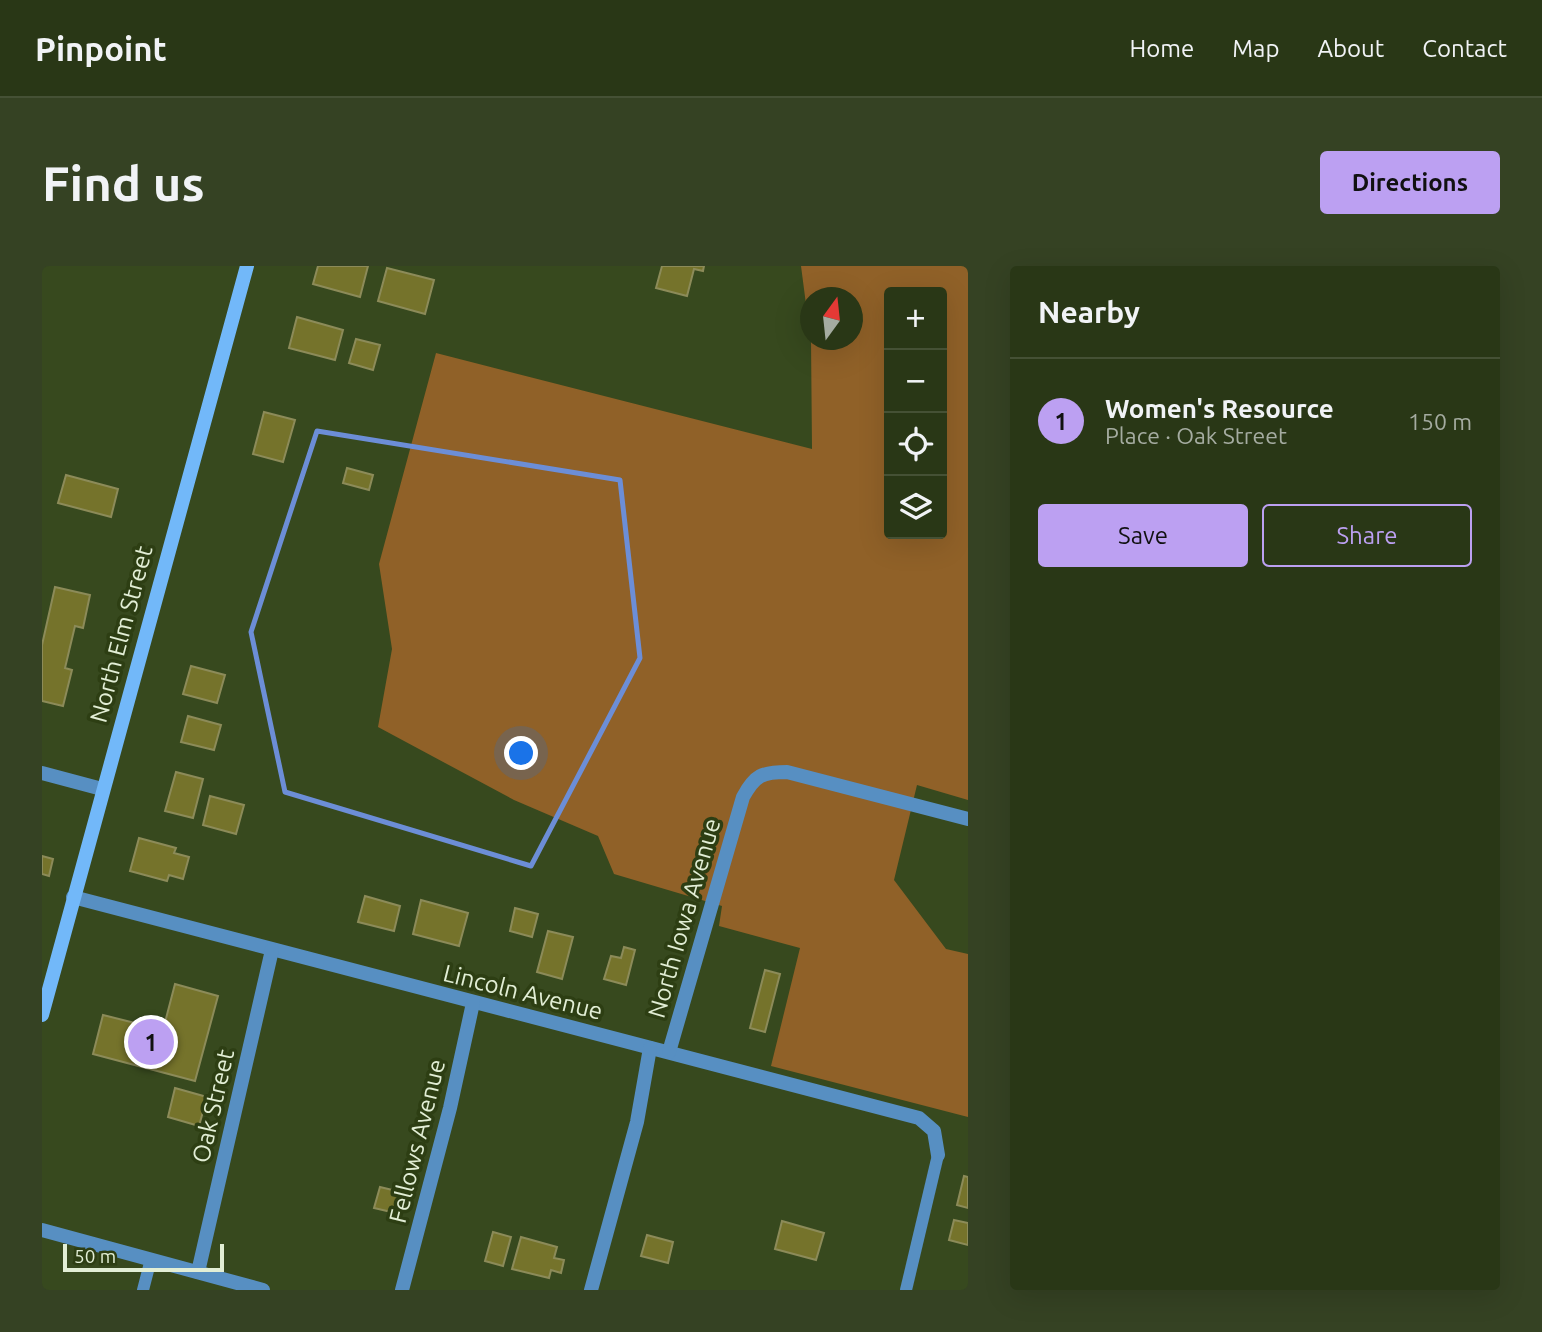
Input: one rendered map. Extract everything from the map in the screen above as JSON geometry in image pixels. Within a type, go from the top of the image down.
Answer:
[{"type":"main road","name":"North Elm Street","points":[[42,1015],[45,994],[247,266]]},
{"type":"street","name":"North Iowa Avenue","points":[[669,1052],[743,797],[752,781],[767,772],[787,772],[968,820]]},
{"type":"street","points":[[42,773],[102,789]]},
{"type":"street","name":"Lincoln Avenue","points":[[73,897],[919,1118],[934,1131],[938,1155]]},
{"type":"street","name":"Oak Street","points":[[198,1272],[272,950]]},
{"type":"street","name":"Fellows Avenue","points":[[402,1290],[450,1108],[473,1003]]},
{"type":"street","name":"North Iowa Avenue","points":[[591,1290],[637,1122],[650,1048]]},
{"type":"street","points":[[42,1230],[263,1290]]},
{"type":"lane","points":[[906,1290],[938,1155]]},
{"type":"lane","points":[[143,1290],[151,1259]]},
{"type":"highlighted area","points":[[317,431],[620,480],[640,658],[531,866],[285,792],[251,632]]},
{"type":"shaded area","points":[[801,266],[968,266],[968,800],[917,785],[894,880],[946,949],[968,954],[968,1117],[771,1066],[800,948],[719,926],[722,906],[614,874],[598,836],[514,800],[378,727],[392,649],[379,564],[436,353],[812,449],[811,350],[863,350],[863,287],[804,287]]},
{"type":"building","points":[[318,266],[368,266],[360,297],[313,284]]},
{"type":"building","points":[[662,266],[704,266],[703,271],[694,269],[687,296],[656,288]]},
{"type":"building","points":[[387,268],[434,280],[425,314],[378,301]]},
{"type":"building","points":[[297,317],[343,330],[335,360],[289,348]]},
{"type":"building","points":[[356,339],[380,345],[373,370],[349,363]]},
{"type":"building","points":[[264,412],[295,420],[283,462],[253,454]]},
{"type":"building","points":[[347,468],[373,475],[369,490],[343,483]]},
{"type":"building","points":[[66,475],[118,489],[111,517],[58,503]]},
{"type":"building","points":[[55,587],[90,595],[83,628],[75,626],[65,668],[72,670],[63,706],[42,701],[42,645]]},
{"type":"building","points":[[191,666],[225,675],[217,703],[183,694]]},
{"type":"building","points":[[188,716],[221,725],[214,750],[181,742]]},
{"type":"building","points":[[176,772],[203,779],[193,818],[165,811]]},
{"type":"building","points":[[210,796],[244,805],[236,834],[203,825]]},
{"type":"building","points":[[139,838],[176,848],[174,853],[189,857],[183,879],[169,875],[167,881],[130,871]]},
{"type":"building","points":[[42,856],[53,859],[49,876],[42,874]]},
{"type":"building","points":[[365,896],[400,906],[394,931],[358,922]]},
{"type":"building","points":[[421,900],[468,913],[459,946],[413,934]]},
{"type":"building","points":[[515,908],[538,914],[532,937],[510,931]]},
{"type":"building","points":[[548,931],[573,937],[562,979],[537,972]]},
{"type":"building","points":[[624,947],[635,950],[626,985],[604,979],[611,956],[621,958]]},
{"type":"building","points":[[765,970],[780,974],[765,1032],[750,1028]]},
{"type":"building","points":[[175,984],[218,996],[195,1081],[93,1054],[103,1015],[163,1030]]},
{"type":"building","points":[[175,1088],[207,1097],[199,1126],[168,1117]]},
{"type":"building","points":[[964,1176],[968,1177],[968,1208],[957,1205]]},
{"type":"building","points":[[380,1187],[405,1193],[400,1214],[374,1208]]},
{"type":"building","points":[[954,1220],[968,1223],[968,1245],[949,1240]]},
{"type":"building","points":[[782,1221],[824,1233],[816,1260],[775,1249]]},
{"type":"building","points":[[493,1232],[511,1237],[503,1266],[485,1261]]},
{"type":"building","points":[[647,1235],[673,1242],[668,1263],[641,1256]]},
{"type":"building","points":[[521,1237],[557,1247],[554,1258],[564,1260],[561,1273],[551,1270],[549,1278],[512,1269]]},
{"type":"place","name":"Women's Resource","points":[[151,1042]]}]
